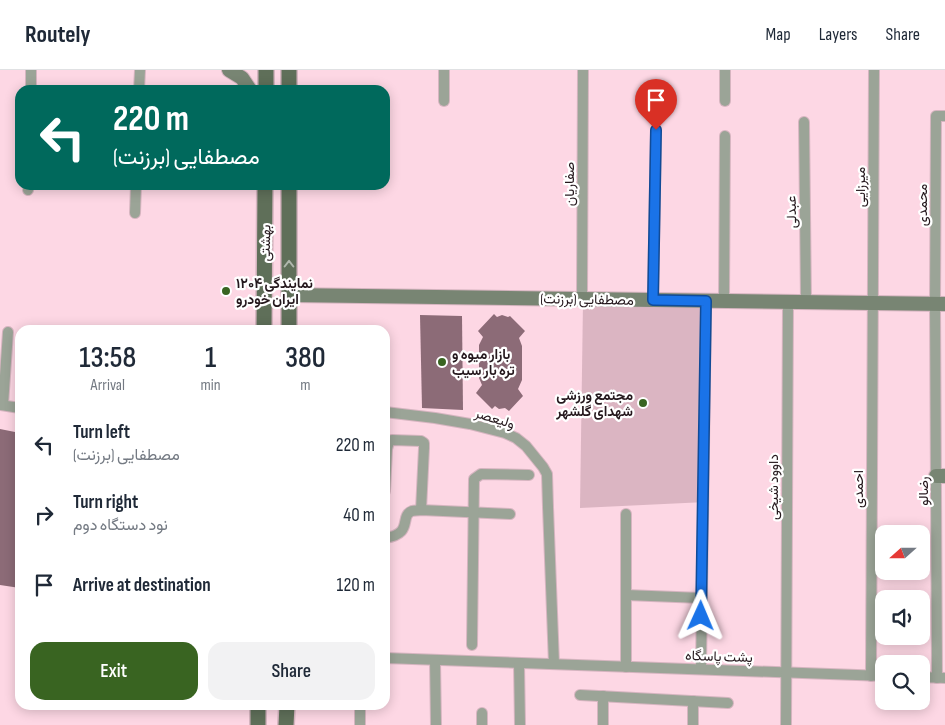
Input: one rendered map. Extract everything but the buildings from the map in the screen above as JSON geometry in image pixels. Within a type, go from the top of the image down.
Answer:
[{"type":"main road","points":[[266,70],[266,85]]},
{"type":"main road","points":[[289,70],[289,85]]},
{"type":"main road","name":"بهشتی","points":[[264,325],[265,190]]},
{"type":"main road","name":"بهشتی","points":[[289,190],[289,325]]},
{"type":"main road","points":[[258,710],[258,725]]},
{"type":"main road","points":[[286,725],[287,710]]},
{"type":"street","points":[[31,70],[31,85]]},
{"type":"street","points":[[140,70],[140,85]]},
{"type":"street","points":[[228,70],[242,78],[247,85]]},
{"type":"street","points":[[444,70],[444,101]]},
{"type":"street","name":"صفاریان","points":[[582,299],[583,70]]},
{"type":"street","points":[[725,70],[725,101]]},
{"type":"street","name":"میرزایی","points":[[873,303],[874,70]]},
{"type":"street","name":"محمدی","points":[[940,304],[936,116],[945,116]]},
{"type":"street","name":"عبدلی","points":[[804,122],[806,302]]},
{"type":"street","points":[[653,300],[656,130]]},
{"type":"street","points":[[724,301],[725,136]]},
{"type":"street","points":[[135,213],[136,190]]},
{"type":"street","name":"مصطفایی (برزنت)","points":[[289,295],[940,304]]},
{"type":"street","points":[[700,669],[706,301]]},
{"type":"street","name":"داوود شیخی","points":[[786,725],[788,302]]},
{"type":"street","name":"احمدی","points":[[872,676],[873,303]]},
{"type":"street","name":"رضالو","points":[[940,304],[941,678]]},
{"type":"street","points":[[8,332],[2,405],[15,407]]},
{"type":"street","name":"ولیعصر","points":[[390,413],[470,424],[505,433],[516,438],[526,446],[547,474],[554,664]]},
{"type":"street","points":[[390,441],[421,441],[424,443],[421,510]]},
{"type":"street","points":[[472,645],[474,478],[481,474],[529,476]]},
{"type":"street","points":[[390,537],[402,531],[407,514],[412,511],[510,514]]},
{"type":"street","points":[[626,514],[626,667]]},
{"type":"street","points":[[626,595],[701,598]]},
{"type":"street","name":"پشت پاسگاه","points":[[390,658],[872,676]]},
{"type":"street","points":[[435,660],[436,725]]},
{"type":"street","points":[[519,663],[520,725]]},
{"type":"street","points":[[580,695],[728,703]]},
{"type":"street","points":[[603,696],[603,725]]},
{"type":"street","points":[[693,725],[694,701]]},
{"type":"street","points":[[360,710],[360,725]]},
{"type":"street","points":[[482,713],[482,725]]},
{"type":"shaded area","name":"مجتمع ورزشی شهدای گلشهر","points":[[583,302],[703,304],[706,502],[580,508]]},
{"type":"place","name":"۱۲۰۴ نمایندگی ایران خودرو","points":[[226,291]]},
{"type":"place","name":"بازار میوه و تره بار سیب","points":[[442,362]]},
{"type":"place","name":"مجتمع ورزشی شهدای گلشهر","points":[[643,403]]},
{"type":"route","points":[[656,130],[653,300],[706,301],[701,616]]}]
